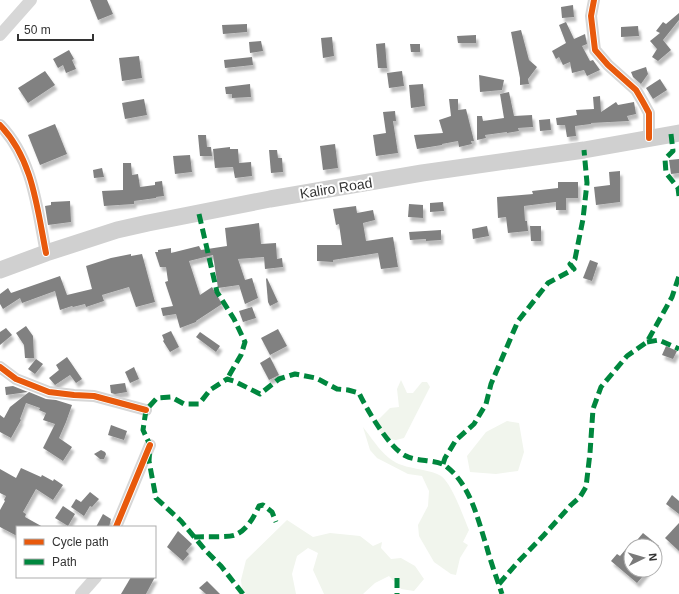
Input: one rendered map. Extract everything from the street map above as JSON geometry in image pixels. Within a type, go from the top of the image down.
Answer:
[{"type":"main road","name":"Kaliro Road","points":[[0,270],[46,253],[117,230],[270,199],[422,174],[584,150],[679,133]]},
{"type":"street","points":[[0,35],[31,0]]},
{"type":"street","points":[[594,0],[591,16],[595,50],[608,65],[636,90],[644,102],[649,113],[649,138]]},
{"type":"street","points":[[0,125],[10,135],[26,164],[34,191],[46,253]]},
{"type":"street","points":[[0,367],[16,379],[48,392],[94,396],[146,410]]},
{"type":"street","points":[[116,526],[150,445]]},
{"type":"street","points":[[81,594],[95,578]]},
{"type":"shaded area","points":[[401,380],[407,393],[413,393],[422,382],[427,382],[430,387],[404,438],[396,440],[384,438],[375,423],[390,408],[399,407],[397,389]]},
{"type":"shaded area","points":[[507,421],[519,423],[524,452],[518,471],[496,474],[470,472],[467,456],[486,432]]},
{"type":"shaded area","points":[[363,427],[390,459],[396,463],[437,474],[445,480],[449,486],[469,530],[463,542],[468,545],[460,558],[456,575],[451,574],[434,562],[419,536],[418,525],[428,506],[429,491],[422,476],[408,474],[377,458],[370,450]]},
{"type":"shaded area","points":[[287,520],[313,537],[330,533],[360,536],[373,546],[382,542],[381,548],[391,559],[401,558],[415,566],[424,579],[414,591],[401,589],[389,576],[375,583],[363,594],[324,594],[313,570],[318,553],[308,548],[297,556],[292,574],[296,594],[246,594],[242,589],[241,580],[246,560]]},
{"type":"building","points":[[90,0],[107,0],[113,14],[98,20]]},
{"type":"building","points":[[573,5],[574,17],[562,18],[561,7]]},
{"type":"building","points":[[679,13],[679,20],[663,40],[671,50],[658,61],[652,57],[657,49],[650,41],[660,33],[656,31],[663,22],[666,24]]},
{"type":"building","points":[[566,22],[574,39],[585,34],[587,44],[582,46],[590,61],[593,60],[600,70],[587,76],[584,70],[572,73],[570,62],[563,65],[559,57],[556,59],[552,51],[566,43],[559,25]]},
{"type":"building","points":[[247,24],[247,32],[223,34],[222,25]]},
{"type":"building","points":[[638,26],[639,36],[621,37],[621,27]]},
{"type":"building","points":[[521,30],[529,60],[537,67],[528,79],[529,84],[520,85],[511,32]]},
{"type":"building","points":[[476,35],[476,43],[458,43],[457,36]]},
{"type":"building","points":[[332,37],[334,56],[323,58],[321,38]]},
{"type":"building","points":[[261,41],[263,51],[250,53],[249,42]]},
{"type":"building","points":[[385,43],[387,68],[378,68],[376,44]]},
{"type":"building","points":[[410,44],[420,44],[420,52],[411,52]]},
{"type":"building","points":[[69,50],[74,59],[72,60],[76,69],[66,73],[63,65],[58,68],[53,59]]},
{"type":"building","points":[[139,56],[142,78],[122,81],[119,58]]},
{"type":"building","points":[[252,57],[253,65],[225,68],[224,60]]},
{"type":"building","points":[[646,67],[648,74],[641,84],[633,77],[631,72]]},
{"type":"building","points":[[45,71],[55,85],[28,103],[18,88]]},
{"type":"building","points":[[402,71],[404,86],[389,88],[387,73]]},
{"type":"building","points":[[479,75],[504,80],[502,90],[480,92]]},
{"type":"building","points":[[660,79],[667,90],[653,99],[646,88]]},
{"type":"building","points":[[250,84],[251,97],[232,98],[232,94],[226,94],[225,87]]},
{"type":"building","points":[[423,84],[425,106],[411,108],[409,85]]},
{"type":"building","points":[[509,92],[514,116],[532,115],[533,127],[518,128],[519,131],[507,133],[485,135],[486,138],[477,140],[477,116],[482,116],[483,121],[504,118],[500,94]]},
{"type":"building","points":[[600,96],[601,112],[616,102],[618,105],[634,102],[636,114],[627,116],[629,121],[591,123],[575,126],[576,136],[567,137],[565,125],[557,125],[556,118],[577,115],[576,110],[594,109],[593,97]]},
{"type":"building","points":[[144,99],[147,115],[125,119],[122,103]]},
{"type":"building","points":[[449,99],[458,99],[458,110],[466,109],[474,141],[471,141],[472,144],[459,147],[458,141],[417,149],[414,135],[443,133],[439,120],[451,116]]},
{"type":"building","points":[[395,111],[396,121],[393,121],[398,153],[376,156],[373,135],[386,133],[383,112]]},
{"type":"building","points":[[550,119],[551,130],[540,131],[539,120]]},
{"type":"building","points":[[55,124],[67,154],[40,165],[28,135]]},
{"type":"building","points":[[198,135],[206,135],[207,147],[211,147],[212,156],[200,156]]},
{"type":"building","points":[[335,144],[338,168],[323,170],[320,146]]},
{"type":"building","points":[[230,147],[230,149],[238,149],[239,163],[251,162],[252,176],[235,178],[233,167],[215,168],[213,149]]},
{"type":"building","points":[[269,150],[277,150],[278,158],[282,158],[283,172],[271,173]]},
{"type":"building","points":[[190,155],[192,172],[175,174],[173,156]]},
{"type":"building","points":[[679,159],[679,173],[671,174],[669,160]]},
{"type":"building","points":[[123,163],[131,163],[132,175],[138,174],[140,187],[155,185],[155,182],[162,181],[164,196],[134,201],[134,204],[104,206],[102,191],[123,190]]},
{"type":"building","points":[[102,168],[104,177],[94,178],[93,170]]},
{"type":"building","points":[[620,171],[620,202],[596,205],[594,187],[610,185],[609,172]]},
{"type":"building","points":[[558,182],[578,182],[578,198],[566,198],[566,210],[556,210],[556,202],[524,206],[525,221],[527,221],[528,231],[508,233],[506,217],[498,218],[497,197],[533,194],[532,191],[558,188]]},
{"type":"building","points":[[70,201],[71,222],[48,225],[45,206],[51,205],[51,202]]},
{"type":"building","points":[[443,202],[444,211],[430,212],[430,203]]},
{"type":"building","points":[[409,204],[423,205],[423,218],[408,217]]},
{"type":"building","points":[[356,206],[357,213],[373,210],[375,220],[363,223],[366,241],[393,237],[398,267],[381,269],[378,253],[333,260],[333,262],[317,261],[317,245],[342,245],[339,224],[336,225],[333,209]]},
{"type":"building","points":[[259,223],[261,244],[276,243],[277,259],[282,258],[283,267],[265,269],[264,257],[238,259],[245,280],[252,278],[258,298],[245,304],[239,285],[218,288],[213,255],[189,261],[200,295],[212,287],[222,304],[196,322],[180,328],[176,314],[163,316],[161,308],[173,306],[165,282],[168,281],[166,267],[160,267],[155,252],[158,252],[158,250],[171,248],[171,253],[199,246],[201,250],[227,246],[225,228]]},
{"type":"building","points":[[487,226],[489,236],[473,239],[472,229]]},
{"type":"building","points":[[530,226],[541,226],[541,241],[531,241]]},
{"type":"building","points":[[441,230],[441,240],[410,240],[409,232]]},
{"type":"building","points":[[131,254],[131,256],[142,254],[155,302],[136,307],[129,287],[102,295],[104,301],[86,307],[85,304],[60,310],[55,291],[22,303],[20,298],[3,309],[0,304],[0,294],[8,288],[11,293],[60,276],[67,295],[92,289],[86,266],[111,258]]},
{"type":"building","points":[[590,260],[598,263],[592,281],[583,278]]},
{"type":"building","points":[[267,278],[278,302],[270,306],[268,302]]},
{"type":"building","points":[[252,307],[256,318],[243,322],[239,311]]},
{"type":"building","points":[[26,326],[33,336],[34,358],[25,358],[24,345],[16,333]]},
{"type":"building","points":[[6,328],[12,335],[0,345],[0,332]]},
{"type":"building","points":[[278,329],[287,346],[270,355],[261,338]]},
{"type":"building","points":[[171,331],[179,347],[170,352],[163,341],[162,335]]},
{"type":"building","points":[[200,332],[220,346],[216,352],[196,337]]},
{"type":"building","points":[[666,346],[677,351],[673,359],[662,355]]},
{"type":"building","points":[[67,357],[82,379],[76,383],[70,375],[55,385],[49,378],[59,370],[56,365]]},
{"type":"building","points":[[270,357],[279,375],[269,380],[260,363]]},
{"type":"building","points":[[36,359],[43,364],[35,374],[28,369]]},
{"type":"building","points":[[134,367],[139,379],[130,383],[125,372]]},
{"type":"building","points":[[125,383],[127,392],[115,394],[111,393],[110,385]]},
{"type":"building","points":[[13,386],[28,392],[6,395],[5,387]]},
{"type":"building","points":[[29,392],[46,399],[56,400],[72,405],[59,438],[72,447],[63,461],[43,448],[55,424],[43,420],[46,413],[39,410],[40,408],[26,403],[20,419],[21,420],[11,438],[0,432],[0,415],[4,418],[10,407]]},
{"type":"building","points":[[111,425],[127,431],[124,440],[108,435]]},
{"type":"building","points":[[101,450],[106,454],[104,459],[100,459],[94,454]]},
{"type":"building","points":[[21,468],[41,477],[42,475],[53,481],[54,479],[63,485],[53,500],[36,489],[23,512],[26,514],[25,517],[41,526],[16,526],[16,535],[0,527],[0,510],[6,496],[0,493],[0,469],[16,478]]},
{"type":"building","points":[[90,492],[99,499],[92,507],[90,506],[84,516],[71,507],[76,499],[81,502]]},
{"type":"building","points":[[672,495],[679,501],[679,514],[666,504]]},
{"type":"building","points":[[63,506],[75,514],[68,526],[55,518]]},
{"type":"building","points":[[103,514],[111,519],[109,526],[97,526]]},
{"type":"building","points":[[679,523],[679,551],[665,538]]},
{"type":"building","points":[[178,531],[192,544],[186,551],[189,554],[183,561],[167,547]]},
{"type":"building","points":[[643,533],[649,538],[639,538]]},
{"type":"building","points":[[623,552],[623,571],[611,561],[617,554],[620,556]]},
{"type":"building","points":[[130,578],[154,578],[146,594],[121,594]]},
{"type":"building","points":[[631,578],[641,578],[637,583]]},
{"type":"building","points":[[207,581],[220,594],[206,594],[199,588]]},
{"type":"marked path","points":[[671,134],[673,151],[665,159],[666,173],[678,188],[679,196]]},
{"type":"marked path","points":[[443,464],[456,440],[474,424],[486,404],[491,384],[518,321],[548,283],[574,269],[570,264],[575,259],[583,219],[587,183],[584,150]]},
{"type":"marked path","points":[[199,214],[217,292],[234,319],[245,342],[241,355],[227,379]]},
{"type":"marked path","points":[[499,584],[580,497],[586,487],[593,409],[601,387],[627,356],[647,342],[672,297],[679,276]]},
{"type":"marked path","points":[[647,342],[659,340],[679,349]]},
{"type":"marked path","points":[[243,594],[221,566],[206,551],[181,521],[156,498],[149,461],[150,445],[143,430],[146,410],[157,398],[171,397],[184,404],[199,404],[210,390],[227,379],[260,394],[279,379],[295,374],[316,378],[337,389],[359,393],[367,409],[386,437],[400,452],[411,458],[443,464],[455,475],[462,484],[473,504],[502,594]]},
{"type":"marked path","points":[[194,537],[235,535],[247,527],[259,506],[263,505],[272,512],[276,522]]},
{"type":"marked path","points":[[397,578],[397,594]]},
{"type":"cycle path","points":[[594,0],[591,16],[595,50],[608,65],[636,90],[649,113],[649,138]]},
{"type":"cycle path","points":[[0,125],[11,138],[27,169],[36,202],[46,253]]},
{"type":"cycle path","points":[[0,367],[16,379],[49,392],[94,396],[146,410]]},
{"type":"cycle path","points":[[116,526],[150,445]]}]
